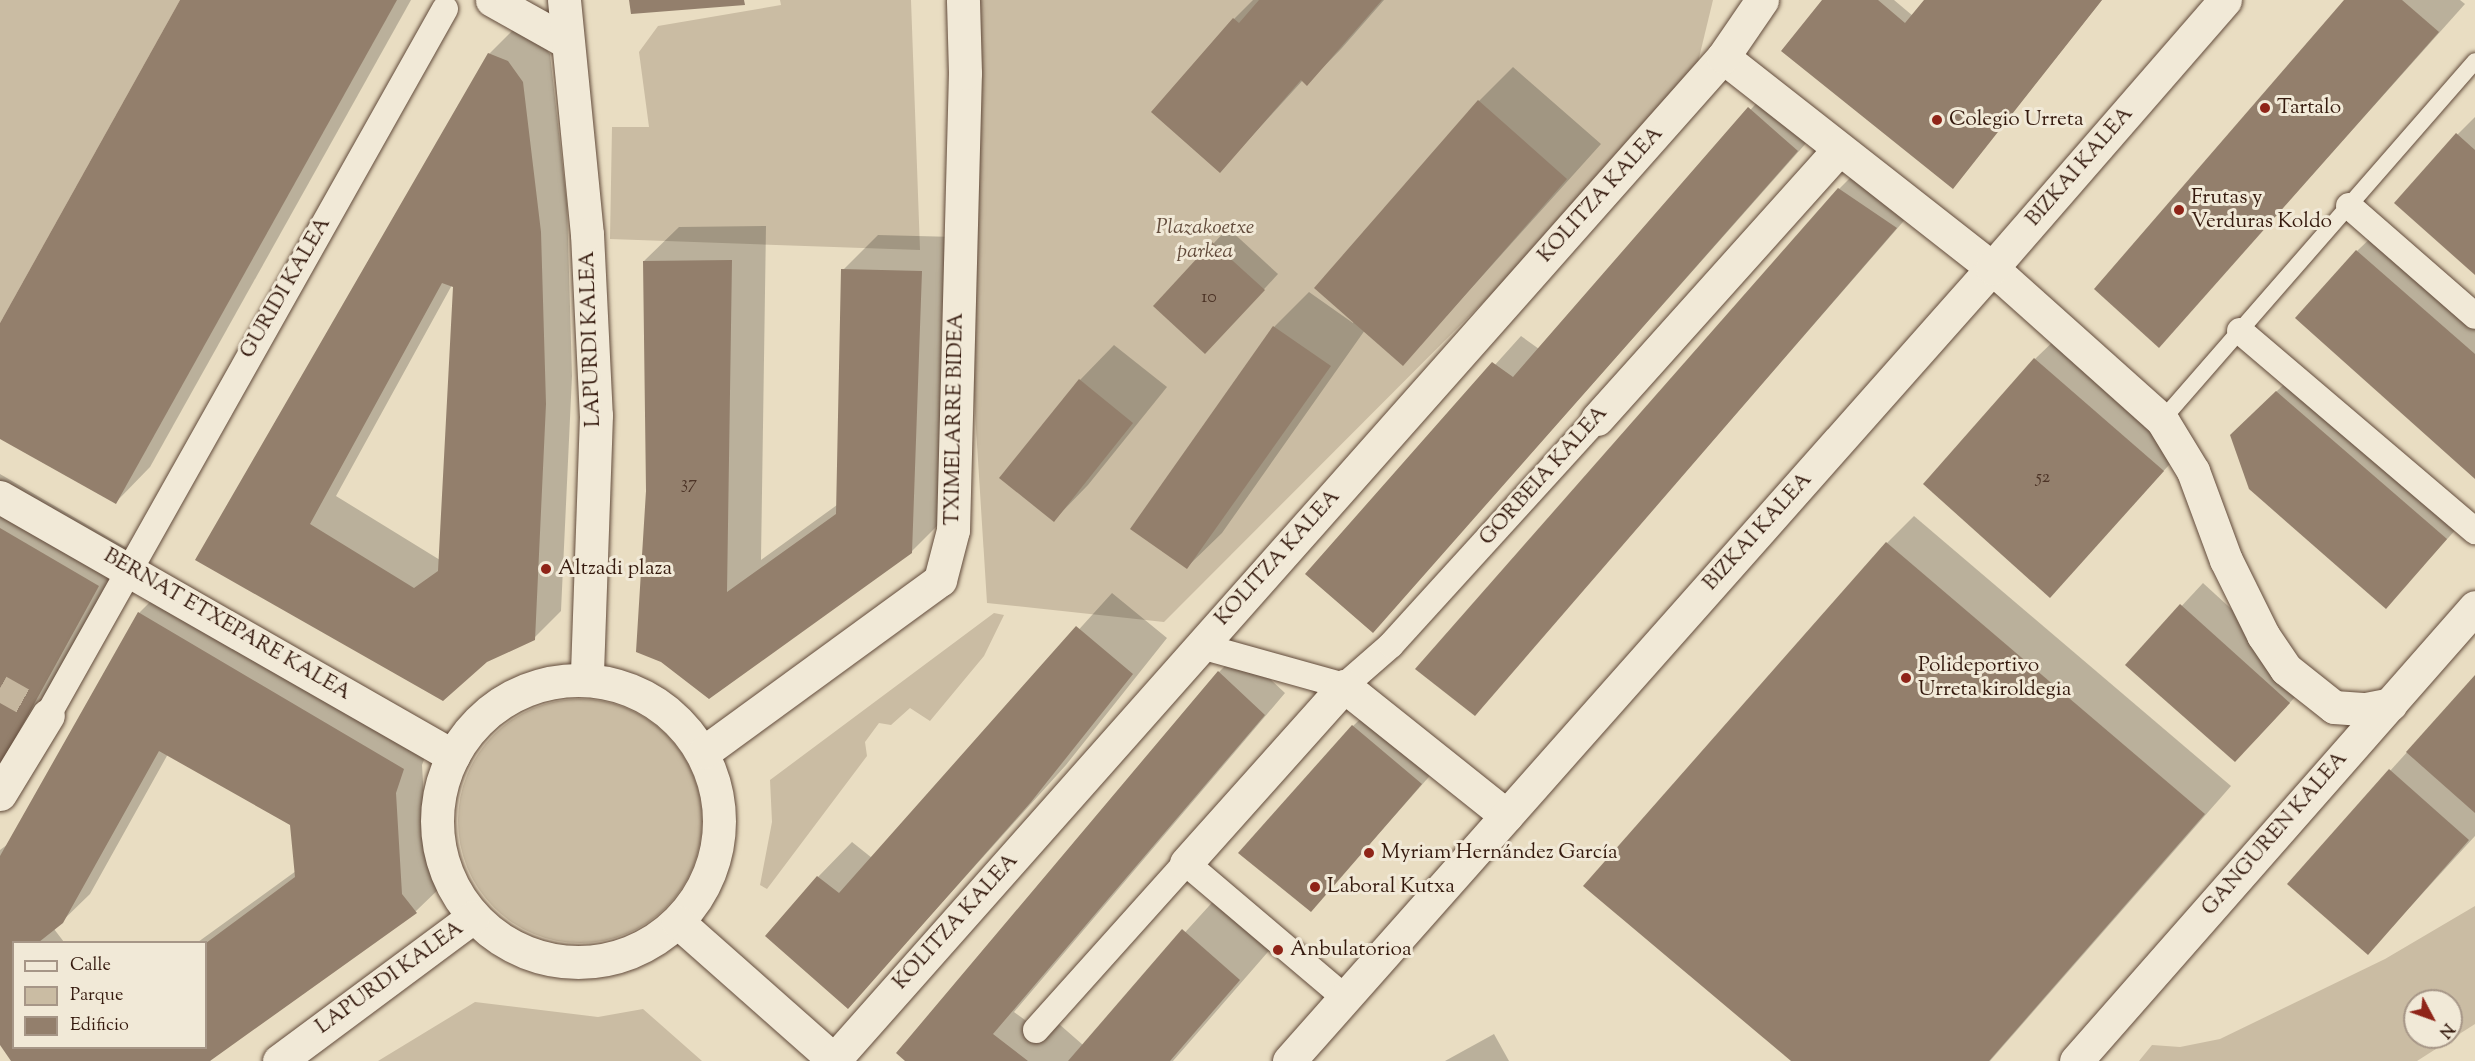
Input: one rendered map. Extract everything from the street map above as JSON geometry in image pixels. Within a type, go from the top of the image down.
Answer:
[{"type":"street","points":[[492,0],[567,42]]},
{"type":"street","name":"LAPURDI KALEA","points":[[564,0],[587,234],[596,415],[587,678]]},
{"type":"street","name":"TXIMELARRE BIDEA","points":[[704,752],[940,580],[953,530],[965,74],[963,0]]},
{"type":"street","name":"KOLITZA KALEA","points":[[834,1060],[1723,57],[1762,0]]},
{"type":"street","name":"BIZKAI KALEA","points":[[1289,1061],[1992,268],[2225,0]]},
{"type":"street","name":"GURIDI KALEA","points":[[48,715],[128,567],[445,9]]},
{"type":"street","points":[[1723,57],[1838,150],[1992,268],[2162,420],[2193,471],[2226,560],[2263,635],[2286,669],[2334,707],[2366,709],[2391,704]]},
{"type":"street","name":"GORBEIA KALEA","points":[[1344,686],[1391,645],[1838,150]]},
{"type":"street","points":[[2349,206],[2475,316]]},
{"type":"street","points":[[2240,331],[2475,531]]},
{"type":"street","name":"BERNAT ETXEPARE KALEA","points":[[0,497],[128,567],[453,756]]},
{"type":"street","name":"GANGUREN KALEA","points":[[2076,1061],[2475,606]]},
{"type":"street","points":[[1201,646],[1344,686],[1506,816]]},
{"type":"street","points":[[587,678],[635,689],[675,716],[704,752],[719,795],[719,841],[705,885],[678,922],[641,948],[597,962],[551,961],[509,945],[473,917],[448,879],[436,834],[440,785],[453,756],[496,703],[538,683],[587,678]]},
{"type":"street","points":[[1036,1030],[1344,686]]},
{"type":"street","points":[[0,794],[48,715]]},
{"type":"street","points":[[1186,863],[1345,998]]},
{"type":"street","name":"LAPURDI KALEA","points":[[279,1061],[473,917]]},
{"type":"street","points":[[678,922],[834,1060]]},
{"type":"lane","points":[[2162,420],[2475,62]]},
{"type":"green space","points":[[0,0],[180,0],[0,323]]},
{"type":"green space","points":[[780,0],[911,0],[920,250],[610,239],[612,127],[649,127],[639,52],[658,26],[781,5]]},
{"type":"green space","name":"Plazakoetxe parkea","points":[[949,0],[1713,0],[1690,95],[1164,622],[987,603]]},
{"type":"green space","points":[[994,613],[1004,615],[984,656],[930,721],[910,708],[891,725],[879,723],[865,742],[867,756],[767,889],[760,885],[772,822],[770,780]]},
{"type":"green space","points":[[592,699],[615,704],[638,713],[666,735],[682,753],[693,774],[700,797],[702,821],[700,845],[693,868],[682,889],[666,907],[648,923],[627,934],[592,943],[568,943],[533,934],[512,923],[478,889],[467,868],[460,845],[458,809],[467,774],[478,753],[512,719],[533,708],[556,701]]},
{"type":"green space","points":[[2475,906],[2475,1024],[2463,1032],[2463,989],[2403,989],[2403,1049],[2436,1049],[2417,1061],[2139,1061],[2152,1045],[2180,1047],[2220,1039],[2385,959]]},
{"type":"green space","points":[[475,1002],[598,1017],[643,1009],[702,1061],[378,1061]]},
{"type":"building","points":[[180,0],[397,0],[116,504],[0,439],[0,323]]},
{"type":"building","points":[[629,0],[744,0],[745,5],[631,14]]},
{"type":"building","points":[[1259,0],[1382,0],[1307,86],[1301,80],[1220,173],[1151,112],[1233,18],[1239,23]]},
{"type":"building","name":"Colegio Urreta","points":[[1822,0],[1878,0],[1905,23],[1924,0],[2102,0],[1953,189],[1781,51]]},
{"type":"building","points":[[2344,0],[2402,0],[2439,32],[2159,348],[2094,289]]},
{"type":"building","points":[[488,53],[508,61],[523,82],[541,232],[546,404],[535,640],[487,662],[443,701],[195,560]],"holes":[[[442,283],[453,287],[438,571],[414,588],[310,524]]]},
{"type":"building","points":[[1478,100],[1567,179],[1403,366],[1314,288]]},
{"type":"building","points":[[1748,107],[1798,151],[1373,633],[1305,574],[1492,362],[1513,377]]},
{"type":"building","points":[[2456,133],[2475,150],[2475,275],[2394,203]]},
{"type":"building","points":[[1838,188],[1897,228],[1475,716],[1415,669]]},
{"type":"building","points":[[1212,242],[1265,290],[1205,354],[1153,306]]},
{"type":"building","points":[[2356,250],[2475,354],[2475,479],[2295,318]]},
{"type":"building","points":[[732,260],[727,592],[836,514],[841,269],[922,271],[912,553],[709,699],[661,662],[636,652],[646,491],[643,261]]},
{"type":"building","points":[[1273,326],[1331,366],[1187,569],[1130,529]]},
{"type":"building","points":[[2034,358],[2164,471],[2050,598],[1923,484]]},
{"type":"building","points":[[1079,379],[1133,423],[1054,522],[999,478]]},
{"type":"building","points":[[2276,391],[2447,539],[2386,609],[2249,489],[2230,435]]},
{"type":"building","points":[[0,528],[99,586],[0,766]]},
{"type":"building","name":"Polideportivo Urreta kiroldegia","points":[[1886,542],[2205,814],[1989,1061],[1791,1061],[1583,886]]},
{"type":"building","points":[[2180,604],[2290,703],[2235,762],[2125,665]]},
{"type":"building","points":[[138,612],[404,769],[396,793],[402,894],[417,913],[210,1061],[11,1061],[0,1045],[0,856]],"holes":[[[159,751],[290,825],[295,877],[207,942],[207,1049],[12,1049],[12,941],[40,941],[63,923]]]},
{"type":"building","points":[[1076,626],[1133,674],[1031,802],[848,1009],[765,936],[817,876],[839,893]]},
{"type":"building","points":[[1218,671],[1265,715],[993,1034],[1028,1061],[905,1061],[896,1053]]},
{"type":"building","points":[[2475,675],[2475,813],[2406,752]]},
{"type":"building","points":[[1352,725],[1422,784],[1311,912],[1238,853]]},
{"type":"building","points":[[2389,769],[2469,840],[2368,955],[2287,884]]},
{"type":"building","points":[[1182,929],[1240,980],[1170,1061],[1068,1061]]},
{"type":"tunnel","points":[[0,688],[48,715]]},
{"type":"place","name":"Tartalo","points":[[2265,108]]},
{"type":"place","name":"Colegio Urreta","points":[[1937,120]]},
{"type":"place","name":"Frutas y Verduras Koldo","points":[[2179,210]]},
{"type":"place","name":"Altzadi plaza","points":[[546,569]]},
{"type":"place","name":"Polideportivo Urreta kiroldegia","points":[[1906,678]]},
{"type":"place","name":"Myriam Hernández García","points":[[1369,853]]},
{"type":"place","name":"Laboral Kutxa","points":[[1315,887]]},
{"type":"place","name":"Anbulatorioa","points":[[1278,950]]}]
